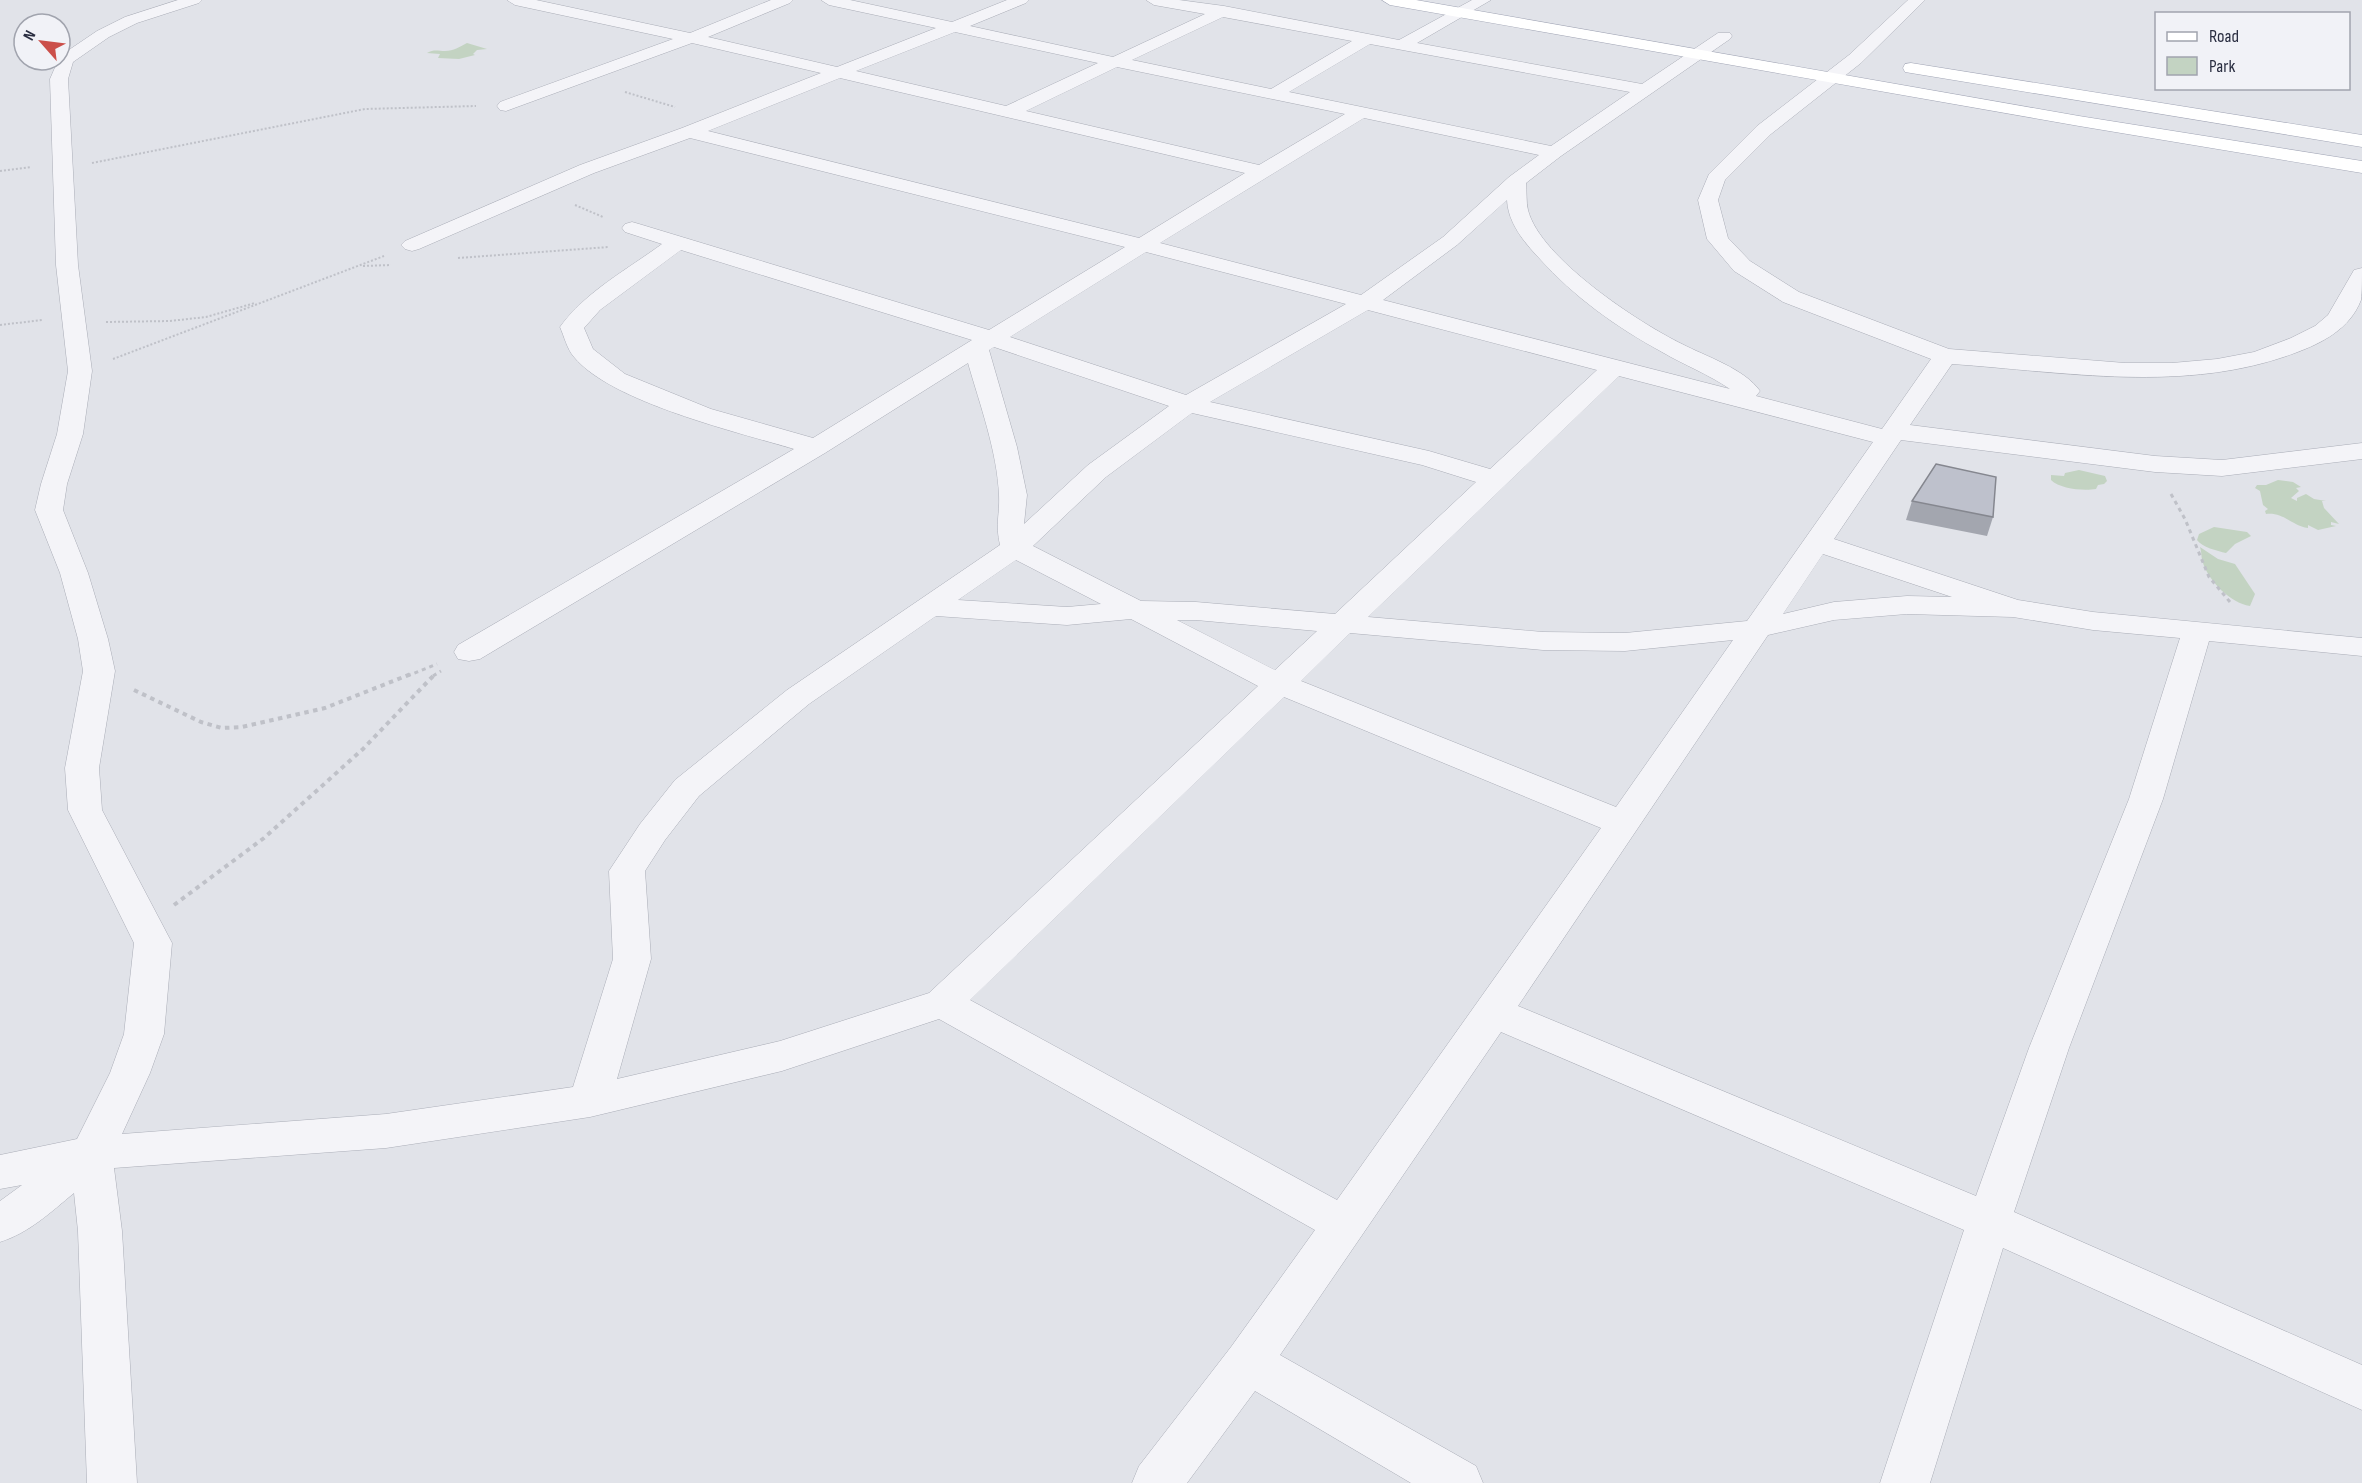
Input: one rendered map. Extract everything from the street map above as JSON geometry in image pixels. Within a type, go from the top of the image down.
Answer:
[{"type":"main road","points":[[1390,0],[1460,13],[1718,41],[1832,77],[2079,121],[2362,166]]},
{"type":"main road","points":[[1833,55],[2362,141]]},
{"type":"street","points":[[0,1224],[26,1207],[91,1153],[130,1073],[144,1035],[153,943],[85,810],[82,768],[99,671],[93,639],[74,573],[49,510],[69,434],[80,371],[68,265],[61,166],[59,79],[65,60],[88,43],[131,20],[194,0]]},
{"type":"street","points":[[515,0],[691,38],[1262,171]]},
{"type":"street","points":[[506,106],[691,38],[785,0]]},
{"type":"street","points":[[829,0],[1115,62],[1554,152]]},
{"type":"street","points":[[412,245],[586,168],[689,132],[1021,0]]},
{"type":"street","points":[[1154,0],[1646,90]]},
{"type":"street","points":[[1008,112],[1251,0]]},
{"type":"street","points":[[1402,45],[1483,0]]},
{"type":"street","points":[[1917,0],[1855,59],[1764,130],[1716,178],[1708,200],[1718,239],[1742,266],[1791,297],[1945,356],[2124,368],[2189,369],[2240,362],[2281,352],[2330,325],[2355,294],[2362,275]]},
{"type":"street","points":[[1274,94],[1366,39]]},
{"type":"street","points":[[590,1101],[632,959],[627,871],[652,832],[687,788],[798,697],[1016,548],[1097,471],[1188,404],[1366,302],[1450,241],[1515,181],[1554,152],[1718,41]]},
{"type":"street","points":[[469,652],[816,447],[1262,171],[1362,112]]},
{"type":"street","points":[[689,132],[1143,245],[1772,407],[1890,434],[1984,441],[2155,464],[2222,468],[2362,451]]},
{"type":"street","points":[[1515,181],[1518,211],[1531,237],[1566,275],[1609,310],[1671,348],[1719,371],[1772,407]]},
{"type":"street","points":[[632,228],[672,246],[1188,404],[1429,459],[1495,479]]},
{"type":"street","points":[[672,246],[580,316],[572,327],[583,353],[616,379],[702,414],[816,447]]},
{"type":"street","points":[[984,343],[1013,495],[1010,528],[1016,548],[1279,684],[1622,823]]},
{"type":"street","points":[[1157,1483],[1248,1362],[1493,1012],[1945,356]]},
{"type":"street","points":[[0,1172],[91,1153],[386,1131],[590,1101],[782,1056],[943,1003],[1615,366]]},
{"type":"street","points":[[1816,542],[2013,608]]},
{"type":"street","points":[[931,606],[973,611],[1067,616],[1137,610],[1196,611],[1543,641],[1624,642],[1756,629],[1834,611],[1907,605],[2013,608],[2093,621],[2362,647]]},
{"type":"street","points":[[1905,1483],[1989,1221],[2049,1048],[2143,809],[2198,632]]},
{"type":"street","points":[[943,1003],[1344,1225]]},
{"type":"street","points":[[1493,1012],[1989,1221],[2362,1388]]},
{"type":"street","points":[[91,1153],[100,1231],[112,1483]]},
{"type":"street","points":[[1248,1362],[1458,1483]]},
{"type":"path","points":[[581,79],[722,119]]},
{"type":"path","points":[[0,171],[127,157],[306,119],[365,109],[506,106]]},
{"type":"path","points":[[586,168],[580,190],[573,200],[574,204],[586,211],[632,228]]},
{"type":"path","points":[[80,371],[412,245]]},
{"type":"path","points":[[453,258],[624,246],[672,246]]},
{"type":"path","points":[[359,266],[393,265]]},
{"type":"path","points":[[0,325],[44,319],[75,322],[170,321],[206,317],[282,295]]},
{"type":"path","points":[[2155,464],[2189,526],[2209,580],[2227,599],[2259,621],[2271,639]]},
{"type":"path","points":[[99,671],[201,722],[222,728],[242,727],[325,708],[469,652]]},
{"type":"path","points":[[147,931],[191,890],[264,838],[363,749],[431,677],[469,652]]},
{"type":"green space","points":[[467,43],[487,49],[477,50],[473,54],[475,55],[459,59],[438,58],[440,54],[427,53],[451,50]]},
{"type":"green space","points":[[2079,470],[2105,476],[2107,481],[2098,485],[2096,489],[2085,490],[2072,489],[2051,480],[2051,475],[2064,476],[2065,473]]},
{"type":"green space","points":[[2278,480],[2293,482],[2301,487],[2296,488],[2299,491],[2291,498],[2297,501],[2297,498],[2306,494],[2314,499],[2326,501],[2322,501],[2324,508],[2339,524],[2331,522],[2331,525],[2336,526],[2318,530],[2308,525],[2308,528],[2302,527],[2278,515],[2266,514],[2265,511],[2268,509],[2263,505],[2260,491],[2255,488],[2257,485],[2266,485]]},
{"type":"green space","points":[[2214,527],[2247,532],[2251,536],[2235,544],[2226,553],[2206,547],[2197,540],[2199,534]]},
{"type":"green space","points":[[2200,547],[2218,559],[2235,564],[2255,594],[2250,606],[2235,601],[2215,584],[2203,563]]},
{"type":"building","points":[[1936,464],[1996,477],[1993,517],[1912,501]]}]
